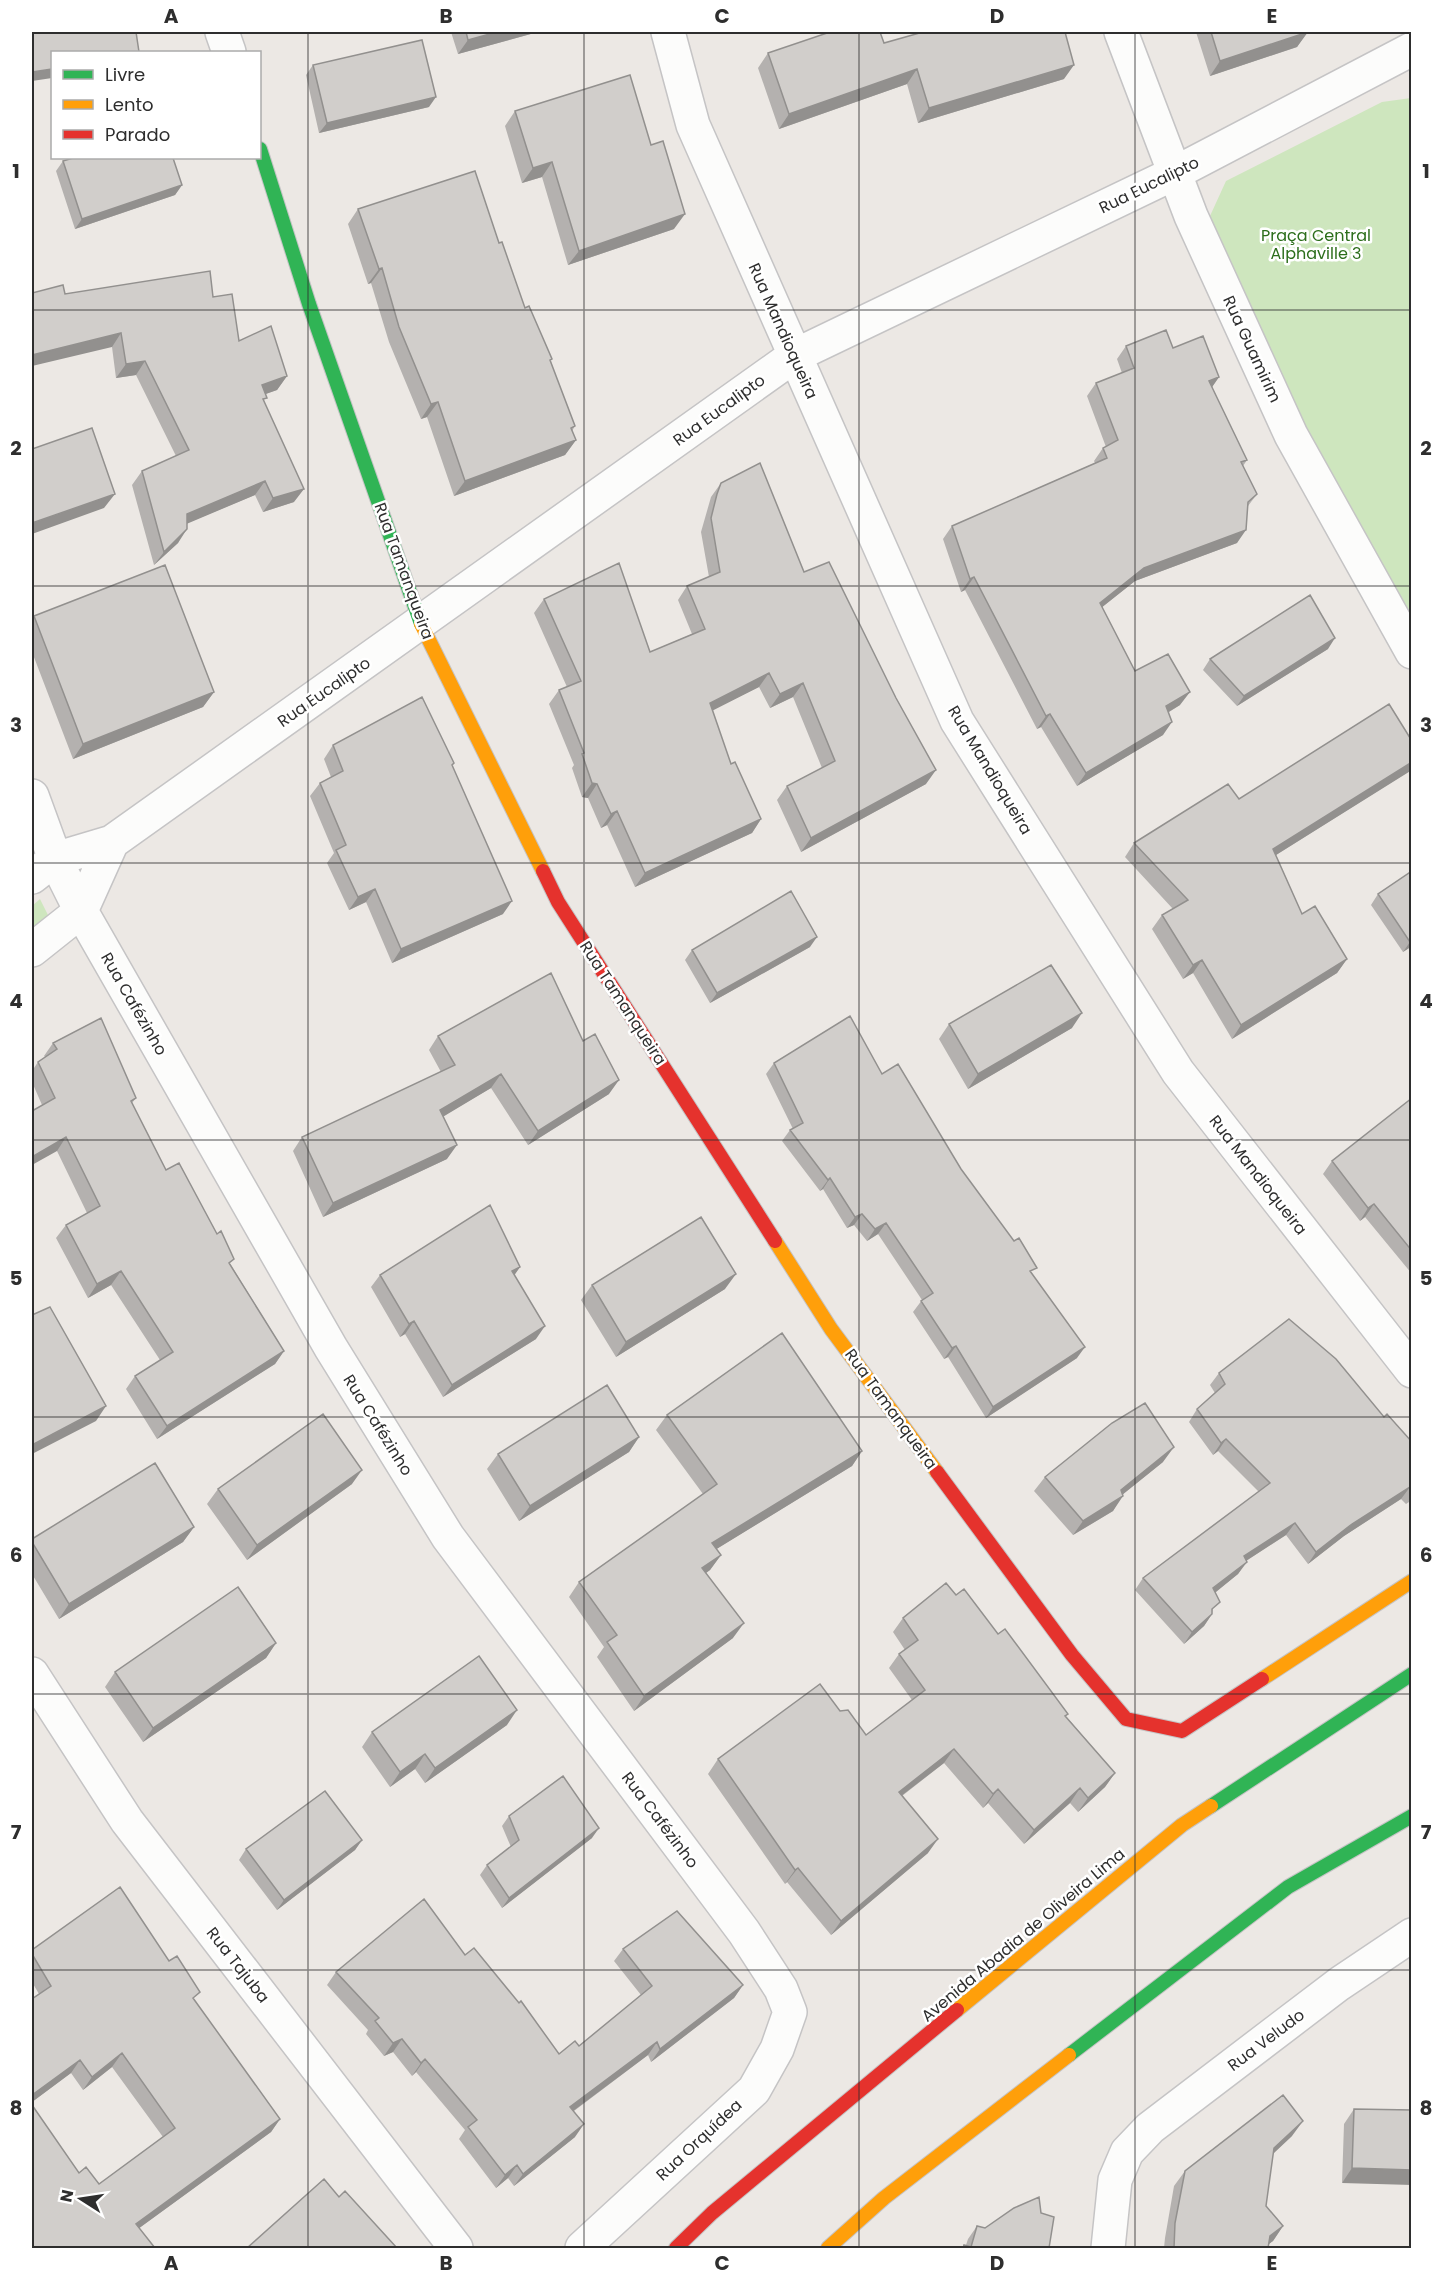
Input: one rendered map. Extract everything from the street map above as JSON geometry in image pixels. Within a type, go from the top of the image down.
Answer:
[{"type":"street","points":[[222,32],[229,51]]},
{"type":"street","name":"Rua Mandioqueira","points":[[668,32],[693,125],[957,721],[1178,1072],[1412,1371]]},
{"type":"street","name":"Rua Guamirim","points":[[1121,32],[1191,216],[1291,435],[1412,652]]},
{"type":"street","name":"Rua Eucalipto","points":[[43,868],[112,842],[794,356],[1175,173],[1412,49]]},
{"type":"street","name":"Rua Tamanqueira","points":[[261,152],[309,304],[421,623],[558,902],[831,1329],[1072,1655],[1126,1719],[1182,1731],[1412,1581]]},
{"type":"street","name":"Rua Cafézinho","points":[[32,796],[43,868],[81,911],[331,1348],[448,1537],[744,1932],[781,1989],[790,2012]]},
{"type":"street","points":[[32,950],[81,911],[112,842]]},
{"type":"street","name":"Rua Tajuba","points":[[32,1674],[127,1821],[456,2248]]},
{"type":"street","name":"Avenida Abadia de Oliveira Lima","points":[[676,2248],[712,2213],[1182,1825],[1412,1674]]},
{"type":"street","points":[[828,2248],[884,2198],[1288,1887],[1412,1816]]},
{"type":"street","name":"Rua Veludo","points":[[1108,2248],[1115,2180],[1127,2152],[1150,2128],[1339,1984],[1412,1935]]},
{"type":"street","name":"Rua Orquídea","points":[[582,2248],[754,2090],[777,2049],[790,2012]]},
{"type":"green space","name":"Praça Central Alphaville 3","points":[[1411,98],[1411,636],[1218,264],[1210,216],[1226,181],[1382,102]]},
{"type":"green space","points":[[40,899],[49,917],[32,931],[32,906]]},
{"type":"building","points":[[32,32],[136,32],[139,51],[51,51],[51,69],[32,72]]},
{"type":"building","points":[[466,32],[497,32],[468,40]]},
{"type":"building","points":[[830,32],[880,32],[884,43],[923,32],[1065,32],[1074,65],[929,108],[917,69],[789,114],[768,53]]},
{"type":"building","points":[[1211,32],[1308,32],[1220,61]]},
{"type":"building","points":[[422,40],[436,97],[327,123],[313,65]]},
{"type":"building","points":[[630,75],[651,145],[663,141],[685,214],[579,251],[552,162],[533,168],[515,111]]},
{"type":"building","points":[[70,159],[173,159],[182,185],[82,219],[63,161]]},
{"type":"building","points":[[475,171],[499,243],[502,242],[525,308],[529,306],[552,359],[550,360],[575,426],[571,428],[576,440],[465,481],[438,402],[431,404],[399,327],[382,268],[379,269],[358,209]]},
{"type":"building","points":[[210,271],[213,297],[232,294],[239,341],[271,326],[287,376],[262,385],[267,398],[263,399],[304,489],[273,498],[265,481],[187,514],[187,529],[164,552],[142,471],[189,450],[145,361],[126,364],[121,333],[32,355],[32,293],[63,285],[65,294]]},
{"type":"building","points":[[1166,330],[1173,348],[1203,336],[1219,377],[1209,381],[1247,460],[1241,462],[1257,494],[1248,502],[1246,530],[1144,568],[1100,603],[1135,671],[1168,654],[1190,692],[1166,706],[1172,722],[1086,773],[1050,714],[1046,716],[974,577],[970,579],[952,526],[1107,458],[1103,448],[1118,440],[1096,383],[1134,368],[1126,346]]},
{"type":"building","points":[[92,428],[115,494],[32,523],[32,449]]},
{"type":"building","points":[[760,463],[804,572],[829,562],[896,698],[936,770],[811,838],[787,786],[835,761],[803,683],[780,694],[769,673],[710,703],[731,764],[735,762],[761,819],[645,873],[617,811],[611,814],[597,784],[592,783],[582,754],[584,753],[559,690],[581,681],[544,599],[619,563],[650,652],[705,629],[687,586],[720,572],[711,518],[717,494],[721,483]]},
{"type":"building","points":[[165,565],[214,692],[83,744],[34,616]]},
{"type":"building","points":[[1310,595],[1335,638],[1244,696],[1210,659]]},
{"type":"building","points":[[422,697],[454,763],[452,765],[512,901],[401,949],[375,889],[358,897],[336,850],[346,845],[320,783],[343,771],[333,745]]},
{"type":"building","points":[[1389,704],[1412,741],[1412,762],[1273,849],[1302,914],[1315,906],[1347,959],[1241,1025],[1202,960],[1193,965],[1162,915],[1188,900],[1134,843],[1228,784],[1239,799]]},
{"type":"building","points":[[1412,871],[1412,941],[1410,942],[1378,894]]},
{"type":"building","points":[[791,891],[817,937],[717,993],[692,950]]},
{"type":"building","points":[[1051,965],[1082,1013],[978,1074],[949,1024]]},
{"type":"building","points":[[551,973],[583,1041],[595,1034],[619,1080],[538,1131],[501,1074],[440,1110],[457,1145],[333,1203],[302,1137],[455,1065],[438,1036]]},
{"type":"building","points":[[850,1016],[882,1074],[898,1064],[961,1169],[1014,1241],[1019,1238],[1037,1268],[1030,1271],[1085,1347],[993,1407],[956,1346],[952,1348],[921,1301],[933,1293],[886,1223],[875,1229],[862,1214],[855,1217],[830,1178],[828,1180],[790,1130],[803,1123],[774,1063]]},
{"type":"building","points":[[101,1018],[136,1098],[131,1101],[166,1170],[179,1163],[217,1234],[221,1231],[234,1259],[229,1263],[284,1351],[167,1426],[135,1376],[173,1352],[121,1271],[97,1284],[66,1225],[100,1206],[66,1137],[32,1157],[32,1111],[55,1098],[38,1062],[57,1049],[53,1043]]},
{"type":"building","points":[[1412,1098],[1412,1251],[1374,1204],[1368,1208],[1332,1161]]},
{"type":"building","points":[[490,1205],[520,1267],[512,1271],[545,1326],[452,1385],[414,1321],[409,1324],[380,1275]]},
{"type":"building","points":[[701,1217],[736,1274],[626,1342],[592,1285]]},
{"type":"building","points":[[50,1307],[106,1406],[32,1445],[32,1315]]},
{"type":"building","points":[[1289,1319],[1336,1359],[1384,1417],[1387,1414],[1412,1442],[1412,1489],[1410,1487],[1352,1524],[1316,1552],[1295,1523],[1244,1556],[1247,1562],[1213,1588],[1220,1602],[1212,1609],[1212,1614],[1192,1632],[1143,1578],[1270,1483],[1226,1439],[1221,1443],[1197,1409],[1225,1384],[1219,1373]]},
{"type":"building","points":[[782,1333],[862,1451],[712,1543],[721,1555],[702,1568],[744,1623],[644,1696],[607,1642],[617,1635],[579,1582],[717,1484],[667,1415]]},
{"type":"building","points":[[607,1385],[639,1437],[530,1506],[498,1454]]},
{"type":"building","points":[[1145,1403],[1174,1447],[1121,1490],[1123,1496],[1083,1521],[1045,1477],[1112,1423]]},
{"type":"building","points":[[323,1414],[362,1470],[257,1545],[218,1489]]},
{"type":"building","points":[[155,1463],[194,1527],[69,1604],[32,1539]]},
{"type":"building","points":[[946,1583],[956,1595],[964,1589],[998,1634],[1005,1629],[1068,1714],[1065,1716],[1115,1773],[1088,1798],[1080,1788],[1034,1830],[998,1789],[993,1794],[954,1749],[899,1792],[938,1839],[841,1921],[798,1868],[795,1870],[718,1759],[820,1684],[840,1711],[848,1710],[866,1735],[925,1690],[899,1654],[918,1640],[903,1618]]},
{"type":"building","points":[[238,1587],[276,1643],[153,1728],[115,1672]]},
{"type":"building","points":[[479,1656],[517,1710],[435,1768],[425,1754],[400,1772],[372,1732]]},
{"type":"building","points":[[563,1776],[599,1828],[509,1898],[487,1865],[519,1840],[509,1816]]},
{"type":"building","points":[[325,1791],[362,1840],[284,1900],[246,1849]]},
{"type":"building","points":[[120,1887],[169,1961],[177,1956],[200,1992],[193,1998],[280,2119],[136,2224],[155,2248],[32,2248],[32,2105],[79,2173],[86,2167],[99,2184],[175,2128],[122,2053],[92,2077],[80,2060],[32,2095],[32,1999],[51,1986],[32,1954],[32,1950]]},
{"type":"building","points":[[424,1899],[465,1955],[474,1948],[519,2003],[521,2001],[559,2054],[575,2041],[579,2046],[652,1986],[623,1949],[677,1911],[743,1985],[660,2049],[657,2042],[570,2107],[584,2124],[523,2174],[517,2165],[505,2175],[468,2127],[477,2120],[425,2059],[421,2063],[402,2039],[393,2043],[375,2021],[379,2018],[336,1972]]},
{"type":"building","points":[[1283,2095],[1303,2121],[1274,2148],[1266,2206],[1283,2226],[1270,2236],[1268,2248],[1174,2248],[1175,2223],[1185,2171]]},
{"type":"building","points":[[1354,2109],[1412,2110],[1412,2170],[1352,2168]]},
{"type":"building","points":[[324,2179],[339,2197],[345,2191],[397,2248],[247,2248]]},
{"type":"building","points":[[1039,2197],[1041,2213],[1054,2217],[1049,2248],[963,2248],[964,2245],[971,2247],[977,2226],[985,2228],[1014,2208]]},
{"type":"traffic: fast","points":[[261,152],[309,304],[421,624]]},
{"type":"traffic: fast","points":[[1211,1806],[1412,1674]]},
{"type":"traffic: fast","points":[[1069,2055],[1288,1887],[1412,1816]]},
{"type":"traffic: slow","points":[[421,624],[543,871]]},
{"type":"traffic: slow","points":[[775,1241],[831,1329],[937,1472]]},
{"type":"traffic: slow","points":[[1262,1679],[1412,1581]]},
{"type":"traffic: slow","points":[[957,2010],[1182,1825],[1211,1806]]},
{"type":"traffic: slow","points":[[828,2248],[884,2198],[1069,2055]]},
{"type":"traffic: jam","points":[[543,871],[558,902],[775,1241]]},
{"type":"traffic: jam","points":[[937,1472],[1072,1655],[1126,1719],[1182,1731],[1262,1679]]},
{"type":"traffic: jam","points":[[676,2248],[712,2213],[957,2010]]}]
